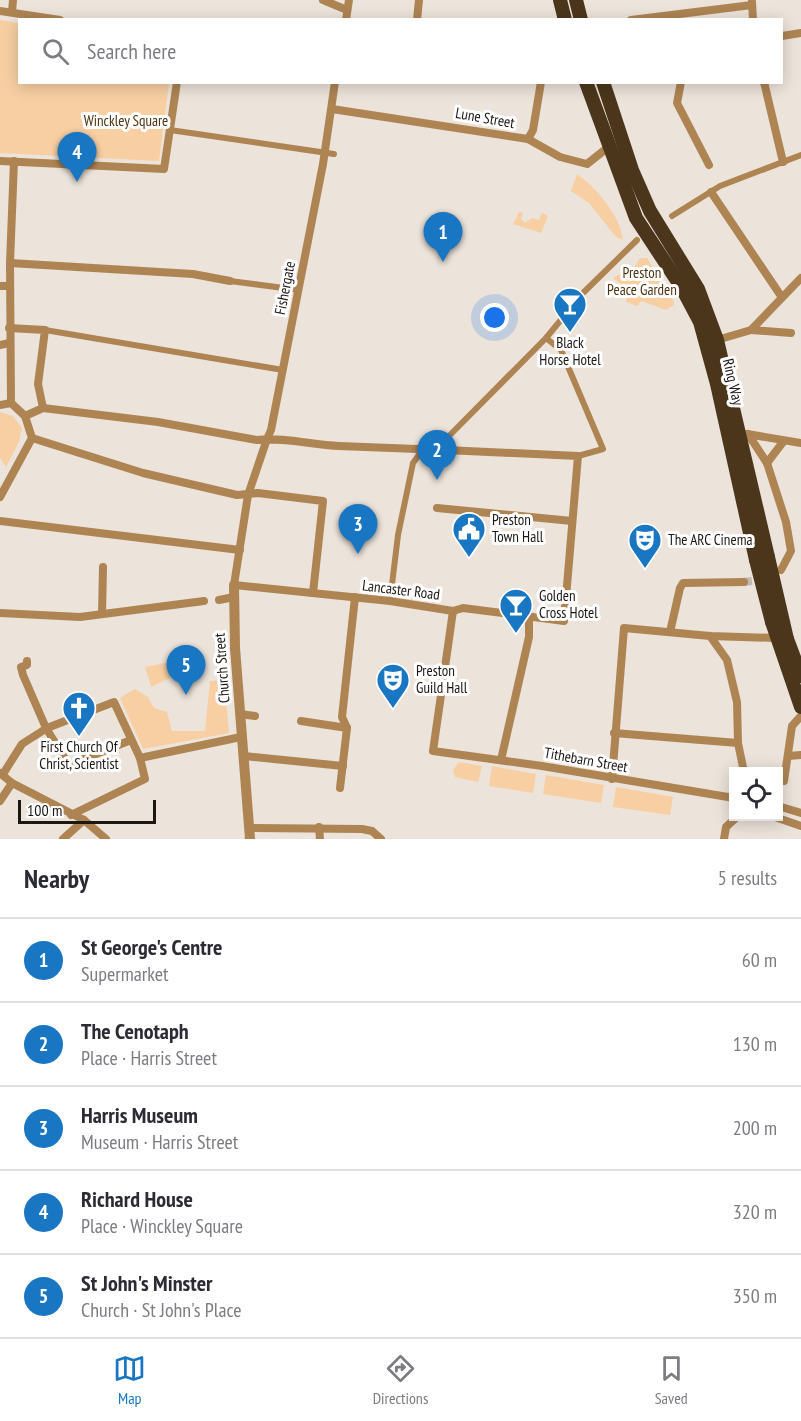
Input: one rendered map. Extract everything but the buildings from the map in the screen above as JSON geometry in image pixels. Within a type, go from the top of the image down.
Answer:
[{"type":"highway","points":[[560,0],[565,18]]},
{"type":"highway","points":[[576,0],[580,18]]},
{"type":"highway","name":"Ring Way","points":[[587,84],[636,218],[682,288],[700,322],[801,707]]},
{"type":"highway","name":"Ring Way","points":[[604,84],[621,138],[650,211],[698,289],[717,340],[745,433],[772,622],[801,676]]},
{"type":"street","points":[[12,12],[13,0]]},
{"type":"street","points":[[323,0],[346,15],[349,0]]},
{"type":"street","points":[[417,18],[419,0]]},
{"type":"street","points":[[645,18],[752,3],[753,18]]},
{"type":"street","points":[[0,10],[48,18]]},
{"type":"street","points":[[783,36],[801,33]]},
{"type":"street","points":[[0,161],[164,169],[177,84]]},
{"type":"street","name":"Fishergate","points":[[248,495],[271,430],[283,370],[294,289],[330,154],[335,84]]},
{"type":"street","points":[[528,140],[533,130],[541,84]]},
{"type":"street","points":[[681,84],[677,103],[709,165]]},
{"type":"street","points":[[764,84],[783,162]]},
{"type":"street","name":"Lune Street","points":[[332,109],[528,140],[575,163],[587,164],[621,138]]},
{"type":"street","points":[[170,130],[330,154]]},
{"type":"street","points":[[672,216],[711,192],[801,155]]},
{"type":"street","points":[[0,497],[32,438],[25,416],[11,403],[5,344],[9,328],[14,161]]},
{"type":"street","points":[[711,192],[781,296]]},
{"type":"street","points":[[390,601],[398,535],[413,463],[424,448],[449,436],[546,338],[583,293],[637,240]]},
{"type":"street","points":[[10,263],[193,274],[294,289]]},
{"type":"street","points":[[751,330],[781,296],[801,278]]},
{"type":"street","points":[[0,286],[10,286]]},
{"type":"street","points":[[9,328],[45,330],[283,370]]},
{"type":"street","points":[[43,408],[38,384],[45,330]]},
{"type":"street","points":[[717,340],[751,330],[791,333]]},
{"type":"street","points":[[25,416],[43,408],[168,424],[257,440],[335,446],[578,456],[603,449],[561,350],[546,338]]},
{"type":"street","points":[[0,405],[11,403]]},
{"type":"street","points":[[745,433],[783,442],[801,443]]},
{"type":"street","points":[[745,433],[767,463],[790,545],[791,551],[781,570]]},
{"type":"street","points":[[32,438],[143,473],[248,495],[258,493],[323,501],[313,593]]},
{"type":"street","points":[[767,463],[783,442]]},
{"type":"street","points":[[437,508],[572,521],[578,456]]},
{"type":"street","name":"Church Street","points":[[248,495],[234,591],[241,737],[250,833]]},
{"type":"street","points":[[0,521],[240,550]]},
{"type":"street","name":"Lancaster Road","points":[[219,600],[234,591],[313,593],[390,601],[453,611],[463,608],[564,621],[572,521]]},
{"type":"street","points":[[102,614],[103,567]]},
{"type":"street","points":[[670,632],[683,583],[744,582]]},
{"type":"street","points":[[340,789],[347,728],[342,717],[355,597]]},
{"type":"street","points":[[0,613],[80,617],[204,601]]},
{"type":"street","name":"Tithebarn Street","points":[[453,611],[433,751],[729,797]]},
{"type":"street","points":[[501,760],[529,637],[529,616]]},
{"type":"street","points":[[612,779],[624,628],[710,636],[782,638]]},
{"type":"street","points":[[710,636],[727,660],[737,702],[738,743],[743,767]]},
{"type":"street","points":[[27,661],[27,666],[21,667],[23,675],[46,729],[69,765],[131,740]]},
{"type":"street","points":[[70,815],[142,782],[146,775],[114,702],[46,729],[22,744],[1,774],[12,783],[70,815],[84,820],[106,839]]},
{"type":"street","points":[[240,714],[255,716]]},
{"type":"street","points":[[784,781],[792,726],[801,716]]},
{"type":"street","points":[[302,721],[347,728]]},
{"type":"street","points":[[614,733],[738,743]]},
{"type":"street","points":[[140,758],[241,737]]},
{"type":"street","points":[[788,756],[801,755]]},
{"type":"street","points":[[244,756],[343,766]]},
{"type":"street","points":[[0,801],[12,783]]},
{"type":"street","points":[[783,808],[801,813]]},
{"type":"street","points":[[63,839],[84,820]]},
{"type":"street","points":[[783,820],[801,826]]},
{"type":"street","points":[[724,839],[726,828],[733,821]]},
{"type":"street","points":[[319,827],[320,839]]},
{"type":"street","points":[[250,833],[319,827],[362,829],[372,831],[381,839]]},
{"type":"green space","name":"Winckley Square","points":[[0,20],[18,23],[18,84],[169,84],[159,161],[0,153]]},
{"type":"green space","points":[[577,174],[592,187],[613,212],[623,240],[616,237],[589,203],[571,191]]},
{"type":"green space","points":[[519,212],[523,213],[521,219],[525,223],[532,218],[539,220],[542,213],[548,216],[541,233],[513,224]]},
{"type":"green space","name":"Preston Peace Garden","points":[[640,258],[647,258],[661,281],[671,290],[674,305],[666,310],[641,301],[637,306],[626,302],[629,291],[613,278],[635,266]]},
{"type":"green space","points":[[0,412],[13,416],[22,428],[19,442],[6,467],[0,458]]},
{"type":"green space","points":[[170,662],[170,678],[151,687],[145,667]]},
{"type":"green space","points":[[224,680],[229,733],[143,749],[120,698],[135,689],[148,697],[154,708],[167,712],[172,731],[205,731],[210,681]]},
{"type":"green space","points":[[459,762],[482,766],[478,782],[455,777],[453,770]]},
{"type":"green space","points":[[492,766],[536,774],[533,793],[489,786]]},
{"type":"green space","points":[[546,775],[604,785],[601,803],[543,794]]},
{"type":"green space","points":[[616,787],[673,797],[670,815],[613,807]]},
{"type":"tunnel","points":[[744,582],[766,579]]},
{"type":"place","name":"Richard House","points":[[77,182]]},
{"type":"place","name":"St George's Centre","points":[[443,262]]},
{"type":"place","name":"Black Horse Hotel","points":[[570,333]]},
{"type":"place","name":"The Cenotaph","points":[[437,480]]},
{"type":"place","name":"Harris Museum","points":[[358,554]]},
{"type":"place","name":"Preston Town Hall","points":[[469,558]]},
{"type":"place","name":"The ARC Cinema","points":[[645,569]]},
{"type":"place","name":"Golden Cross Hotel","points":[[516,634]]},
{"type":"place","name":"St John's Minster","points":[[186,695]]},
{"type":"place","name":"Preston Guild Hall","points":[[393,709]]},
{"type":"place","name":"First Church Of Christ, Scientist","points":[[79,737]]}]
